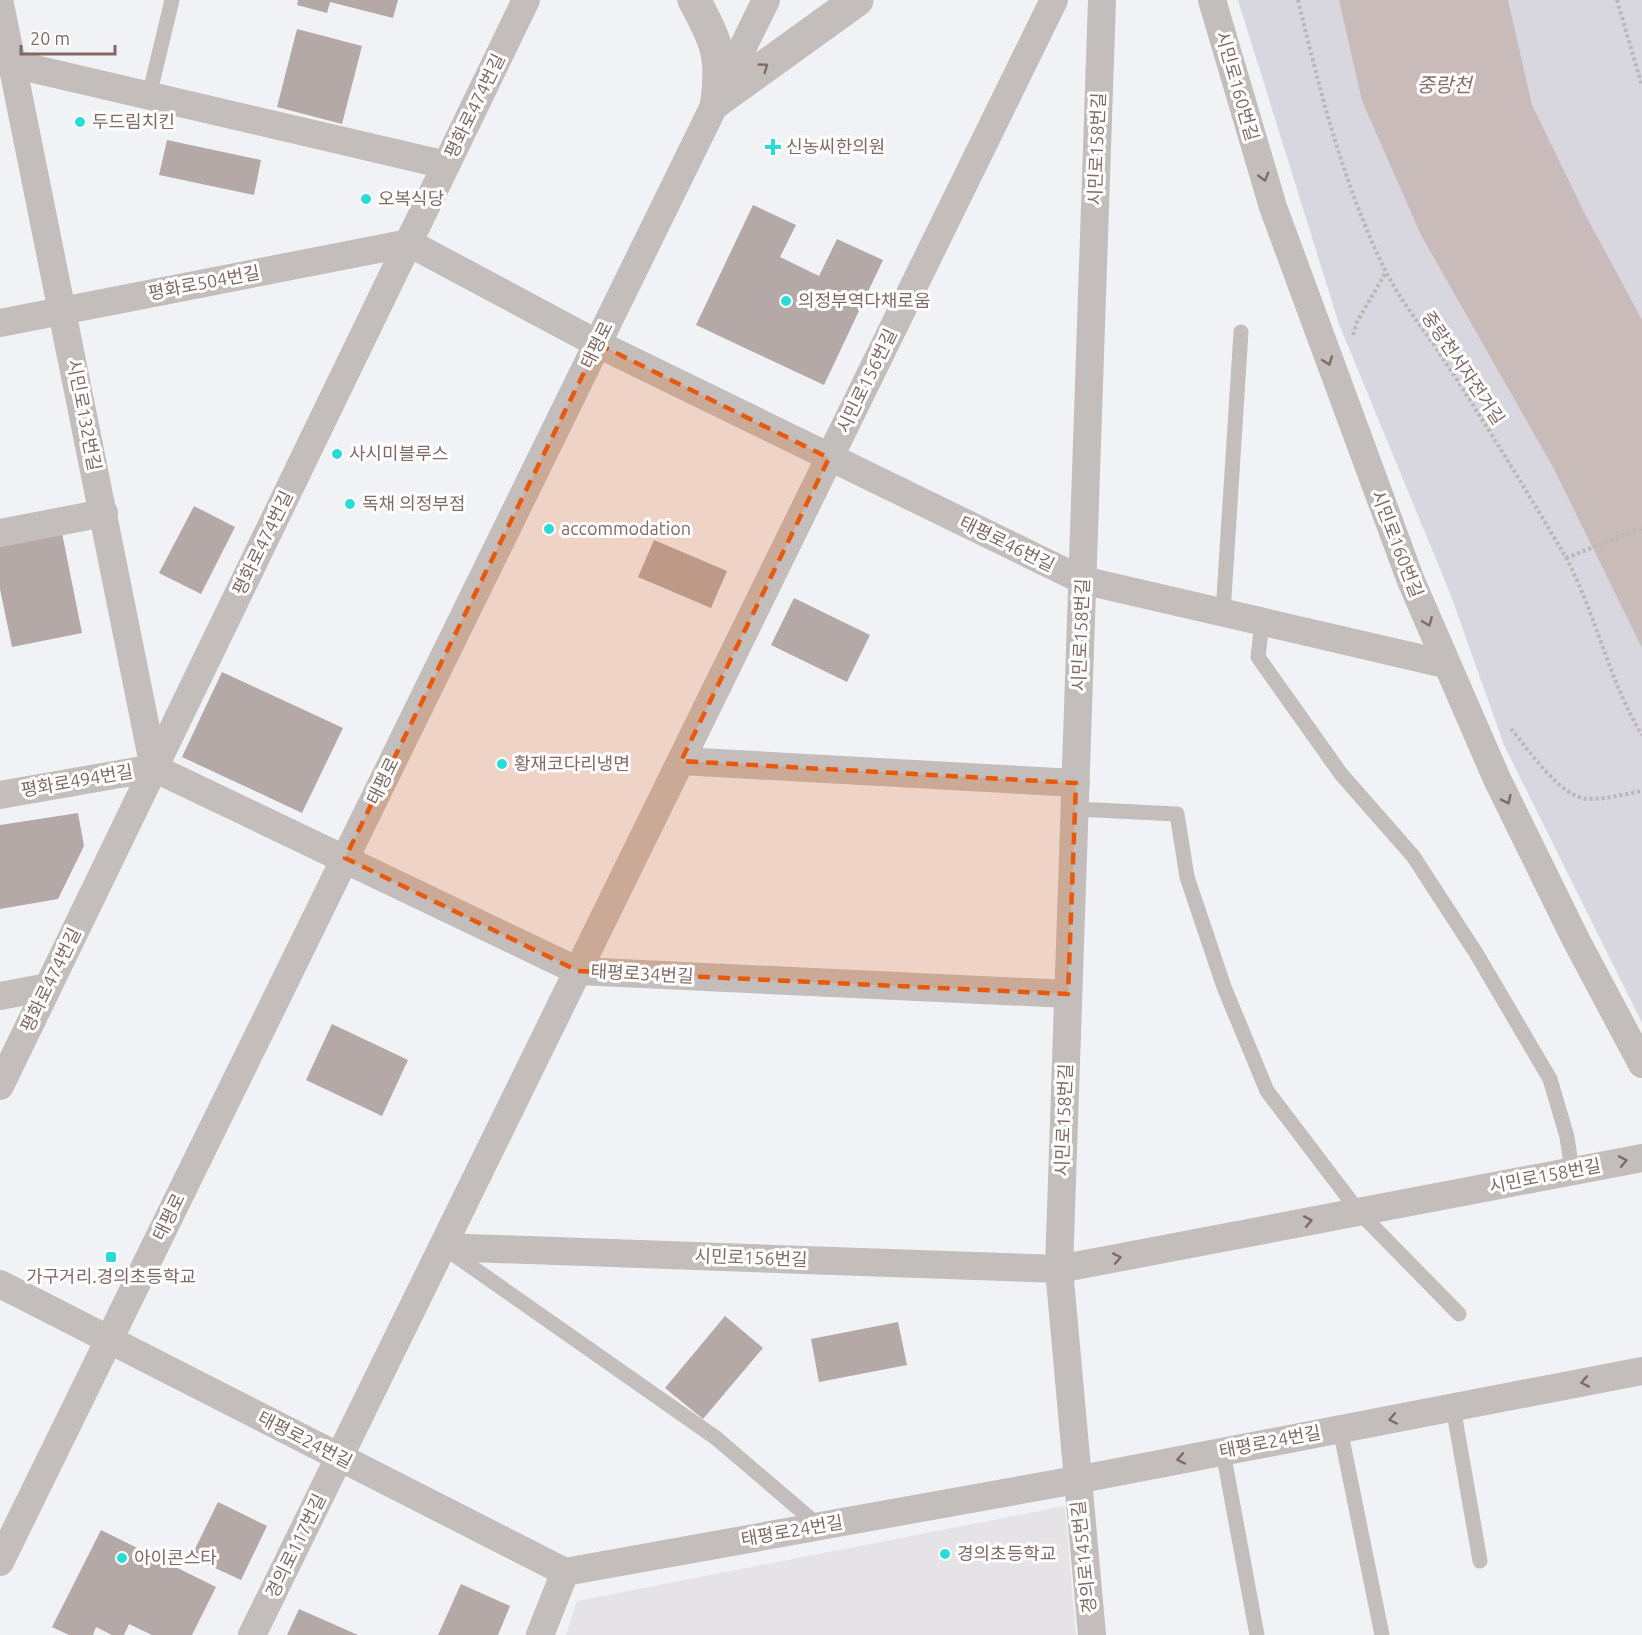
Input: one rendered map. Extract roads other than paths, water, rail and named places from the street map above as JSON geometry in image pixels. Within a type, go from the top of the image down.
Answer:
[{"type":"street","name":"평화로474번길","points":[[0,1086],[526,0]]},
{"type":"street","points":[[694,0],[718,49],[721,72],[717,101]]},
{"type":"street","name":"태평로","points":[[0,1562],[766,0]]},
{"type":"street","points":[[717,101],[857,0]]},
{"type":"street","name":"시민로156번길","points":[[340,1457],[1054,0]]},
{"type":"street","name":"시민로158번길","points":[[1076,1480],[1059,1269],[1102,0]]},
{"type":"street","name":"시민로160번길","points":[[1212,0],[1273,207],[1364,458],[1445,664],[1497,779],[1576,940],[1642,1064]]},
{"type":"street","name":"시민로132번길","points":[[0,4],[6,62],[63,310],[154,768]]},
{"type":"street","points":[[6,62],[446,165]]},
{"type":"street","name":"태평로46번길","points":[[408,243],[598,344],[1082,580],[1445,664]]},
{"type":"street","name":"평화로504번길","points":[[0,322],[408,243]]},
{"type":"street","points":[[0,533],[104,513]]},
{"type":"street","points":[[681,761],[1075,796]]},
{"type":"street","name":"평화로494번길","points":[[0,795],[154,768]]},
{"type":"street","name":"태평로34번길","points":[[154,768],[578,971],[1068,994]]},
{"type":"street","points":[[0,996],[48,987]]},
{"type":"street","name":"시민로158번길","points":[[1059,1269],[1642,1158]]},
{"type":"street","name":"시민로156번길","points":[[443,1247],[1059,1269]]},
{"type":"street","name":"태평로24번길","points":[[0,1284],[565,1572],[1076,1480],[1642,1371]]},
{"type":"street","name":"경의로117번길","points":[[252,1635],[340,1457]]},
{"type":"street","name":"경의로145번길","points":[[1076,1480],[1092,1635]]},
{"type":"street","points":[[540,1635],[565,1572]]},
{"type":"lane","points":[[149,96],[172,0]]},
{"type":"lane","points":[[1223,613],[1241,332]]},
{"type":"lane","points":[[1262,622],[1258,657],[1341,774],[1413,856],[1476,953],[1550,1079],[1567,1137],[1572,1171]]},
{"type":"lane","points":[[1075,796],[1177,814],[1187,877],[1224,987],[1268,1091],[1359,1212],[1459,1314]]},
{"type":"lane","points":[[443,1247],[716,1438],[819,1526]]},
{"type":"lane","points":[[1453,1407],[1480,1561]]},
{"type":"lane","points":[[1340,1429],[1382,1635]]},
{"type":"lane","points":[[1223,1452],[1257,1635]]},
{"type":"water","name":"중랑천","points":[[1339,0],[1508,0],[1532,105],[1585,214],[1642,320],[1642,648],[1554,469],[1421,235],[1362,101]]},
{"type":"place","name":"두드림치킨","points":[[80,122]]},
{"type":"place","name":"신농씨한의원","points":[[773,147]]},
{"type":"place","name":"오복식당","points":[[366,199]]},
{"type":"place","name":"의정부역다채로움","points":[[786,301]]},
{"type":"place","name":"사시미블루스","points":[[337,454]]},
{"type":"place","name":"독채 의정부점","points":[[350,504]]},
{"type":"place","name":"accommodation","points":[[549,529]]},
{"type":"place","name":"황재코다리냉면","points":[[502,764]]},
{"type":"place","name":"가구거리.경의초등학교","points":[[111,1257]]},
{"type":"place","name":"경의초등학교","points":[[945,1554]]},
{"type":"place","name":"아이콘스타","points":[[122,1558]]}]
